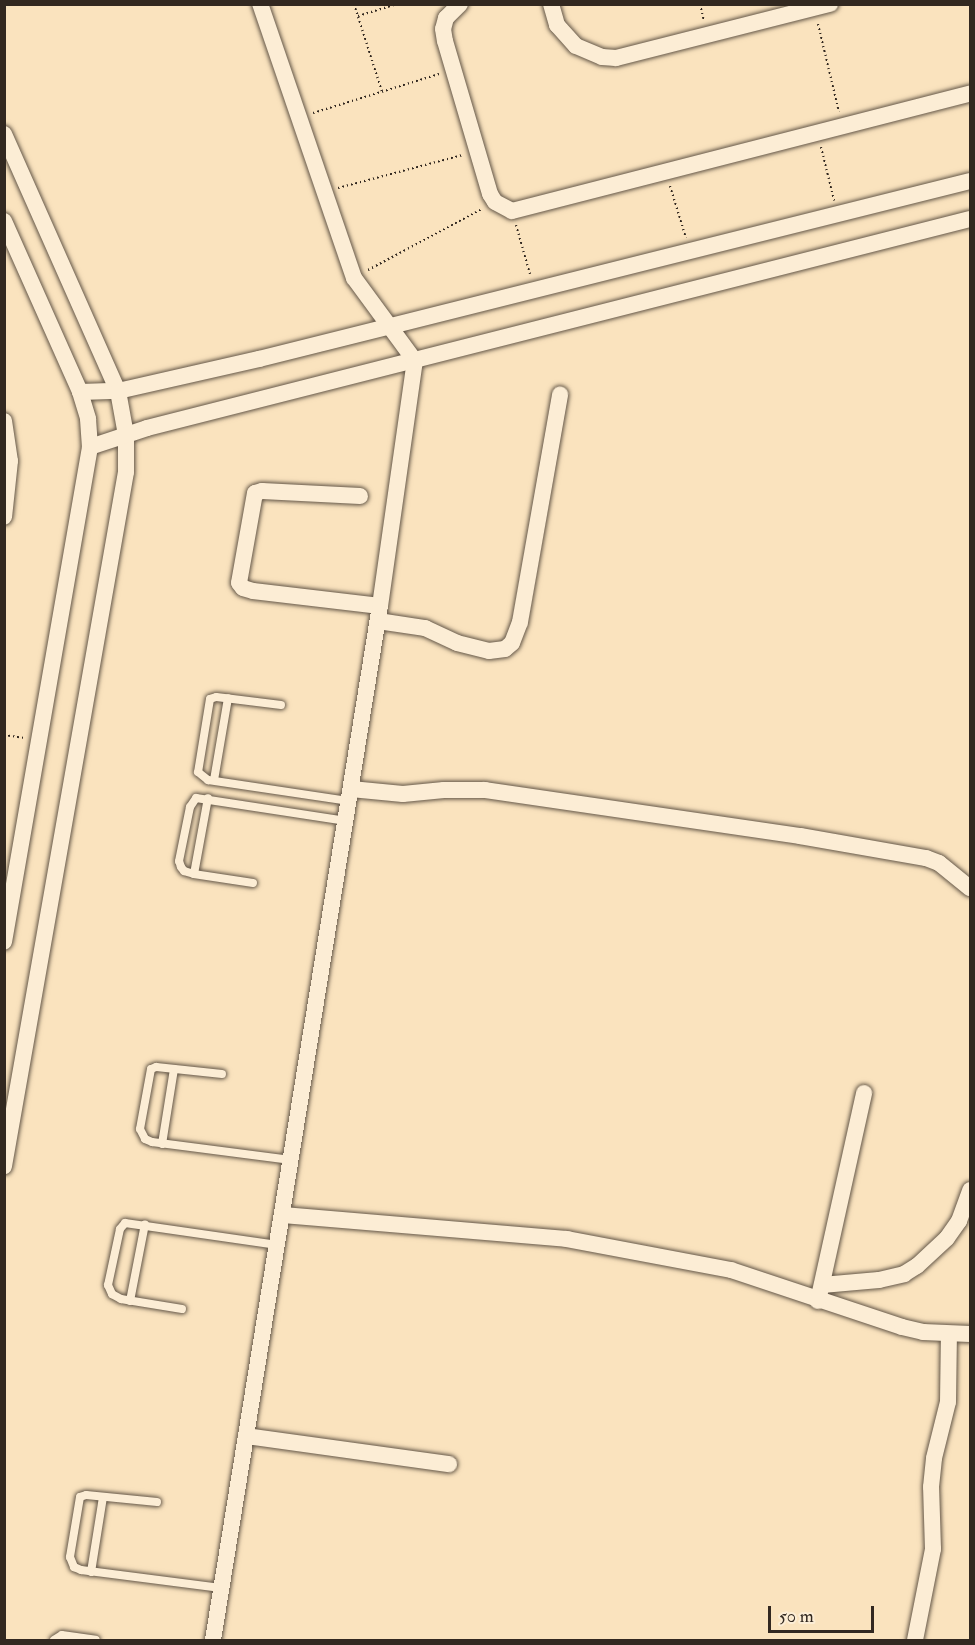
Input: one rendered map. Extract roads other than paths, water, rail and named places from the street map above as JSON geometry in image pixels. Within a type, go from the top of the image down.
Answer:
[{"type":"street","points":[[213,1641],[379,614],[415,361],[354,278],[260,4]]},
{"type":"street","points":[[460,4],[446,18],[443,29],[490,194],[495,202],[512,211],[970,93]]},
{"type":"street","points":[[551,4],[557,25],[576,46],[595,55],[616,58],[822,7]]},
{"type":"street","points":[[4,134],[118,391],[126,435],[126,472],[4,1166]]},
{"type":"street","points":[[80,392],[118,391],[259,359],[970,181]]},
{"type":"street","points":[[90,447],[126,435],[970,219]]},
{"type":"street","points":[[4,221],[80,392],[88,420],[90,447],[4,942]]},
{"type":"street","points":[[360,496],[262,491],[255,493],[239,583],[243,588],[253,591],[379,614],[425,628],[457,643],[489,651],[505,649],[512,643],[520,622],[560,394]]},
{"type":"street","points":[[4,421],[10,461],[4,517]]},
{"type":"street","points":[[350,795],[485,790],[800,836],[926,858],[939,863],[970,888]]},
{"type":"street","points":[[820,1293],[864,1093]]},
{"type":"street","points":[[820,1293],[904,1274],[917,1266],[947,1238],[958,1221],[970,1190]]},
{"type":"street","points":[[282,1215],[567,1239],[725,1269],[820,1293],[902,1328],[949,1334],[970,1334]]},
{"type":"street","points":[[915,1641],[933,1549],[931,1487],[934,1458],[948,1402],[949,1334]]},
{"type":"street","points":[[246,1436],[448,1464]]},
{"type":"lane","points":[[281,705],[228,698],[210,699],[198,772],[204,778],[214,780],[350,795]]},
{"type":"lane","points":[[214,780],[228,698]]},
{"type":"lane","points":[[253,884],[184,871],[179,861],[191,803],[200,796],[346,821]]},
{"type":"lane","points":[[194,874],[208,798]]},
{"type":"lane","points":[[222,1074],[153,1067],[148,1074],[140,1129],[148,1141],[291,1160]]},
{"type":"lane","points":[[162,1144],[174,1069]]},
{"type":"lane","points":[[182,1309],[116,1297],[108,1284],[120,1229],[129,1222],[277,1245]]},
{"type":"lane","points":[[130,1301],[145,1224]]},
{"type":"lane","points":[[156,1502],[86,1495],[78,1502],[70,1557],[77,1569],[221,1588]]},
{"type":"lane","points":[[91,1572],[103,1497]]},
{"type":"lane","points":[[54,1641],[62,1635],[96,1641]]}]
